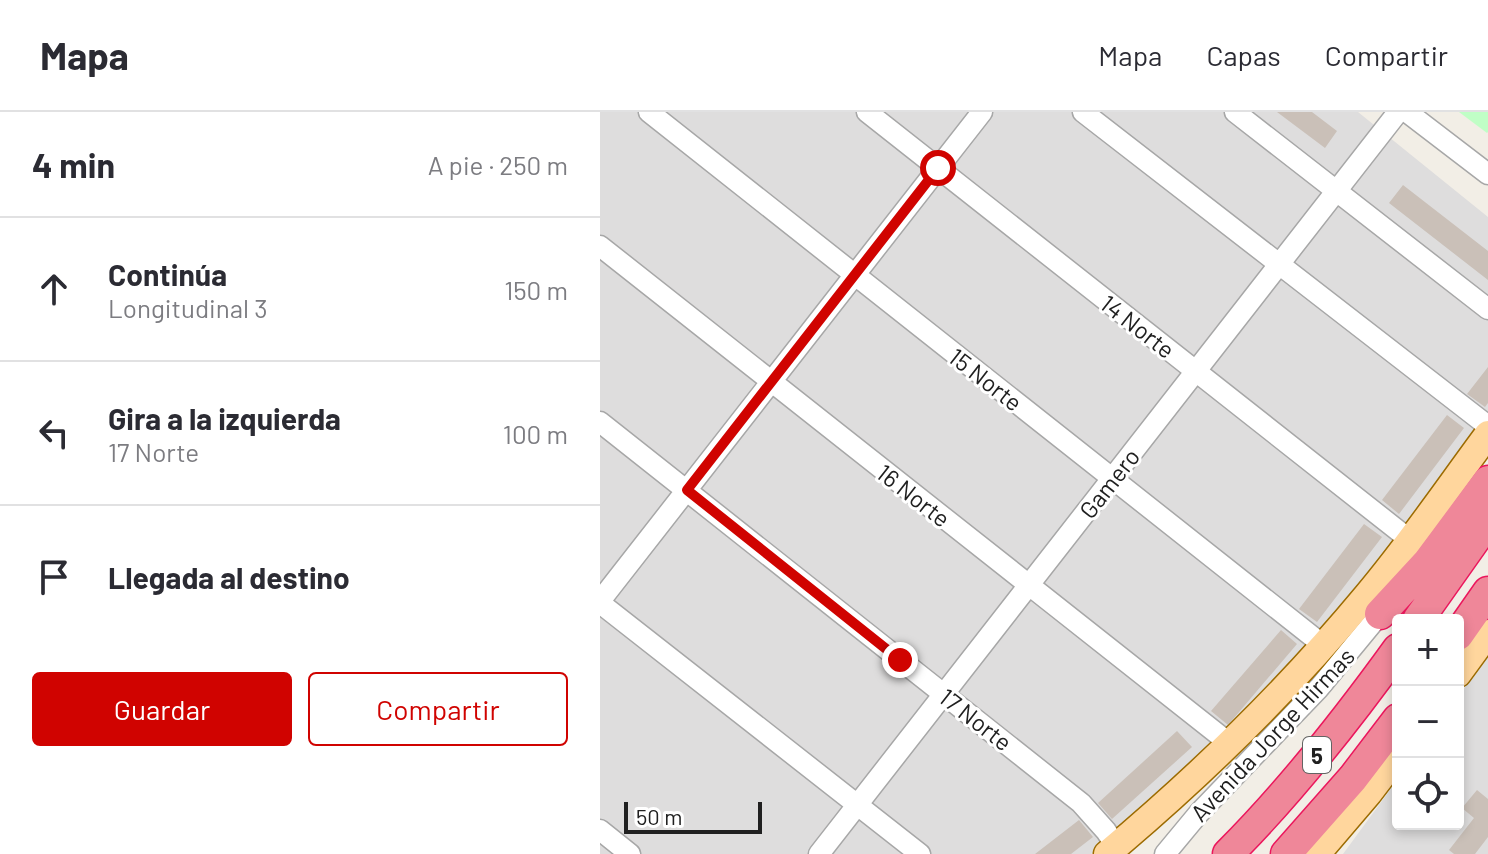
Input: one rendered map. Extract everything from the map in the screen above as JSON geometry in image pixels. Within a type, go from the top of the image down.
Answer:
[{"type":"highway","points":[[1380,614],[1428,562],[1488,481]]},
{"type":"highway","points":[[1422,614],[1488,521]]},
{"type":"highway","points":[[1464,626],[1488,592]]},
{"type":"highway","name":"5","points":[[1228,854],[1304,771],[1392,657]]},
{"type":"highway","name":"5","points":[[1286,854],[1353,778],[1392,727]]},
{"type":"main road","points":[[1111,850],[1195,776],[1323,645],[1368,594],[1488,434]]},
{"type":"main road","points":[[1380,614],[1488,455]]},
{"type":"main road","points":[[1464,666],[1488,633]]},
{"type":"main road","points":[[1317,854],[1396,758]]},
{"type":"street","name":"15 Norte","points":[[649,112],[1323,645]]},
{"type":"street","name":"14 Norte","points":[[867,112],[1410,540]]},
{"type":"street","points":[[920,854],[600,602],[982,112]]},
{"type":"street","points":[[1083,112],[1488,426]]},
{"type":"street","points":[[1235,112],[1488,309]]},
{"type":"street","name":"Gamero","points":[[819,854],[1398,112]]},
{"type":"street","points":[[1407,112],[1488,174]]},
{"type":"street","name":"16 Norte","points":[[600,246],[1229,743]]},
{"type":"street","name":"17 Norte","points":[[600,422],[1081,803],[1100,823],[1111,850]]},
{"type":"street","name":"Avenida Jorge Hirmas","points":[[1165,854],[1199,813],[1319,688],[1380,614]]},
{"type":"street","points":[[600,830],[630,854]]},
{"type":"shaded area","points":[[600,112],[1358,112],[1488,217],[1488,414],[1403,531],[1330,622],[1268,690],[1116,835],[1091,854],[600,854]]},
{"type":"shaded area","points":[[1488,656],[1488,854],[1343,854],[1392,787],[1392,830],[1464,830],[1464,689]]},
{"type":"green space","points":[[1459,112],[1488,112],[1488,132],[1487,133]]},
{"type":"building","points":[[1277,112],[1312,112],[1337,131],[1325,148]]},
{"type":"building","points":[[1403,185],[1488,251],[1488,280],[1389,203]]},
{"type":"building","points":[[1488,367],[1488,403],[1485,407],[1467,394]]},
{"type":"building","points":[[1447,415],[1464,428],[1399,514],[1382,500]]},
{"type":"building","points":[[1364,524],[1382,537],[1317,622],[1299,609]]},
{"type":"building","points":[[1281,630],[1297,644],[1228,725],[1211,711]]},
{"type":"building","points":[[1177,731],[1192,747],[1112,819],[1098,803]]},
{"type":"building","points":[[1477,790],[1488,799],[1488,837],[1475,854],[1454,854],[1449,850],[1474,818],[1464,810]]},
{"type":"building","points":[[1079,820],[1093,837],[1071,854],[1035,854]]},
{"type":"route","points":[[900,660],[687,490],[938,168]]}]
